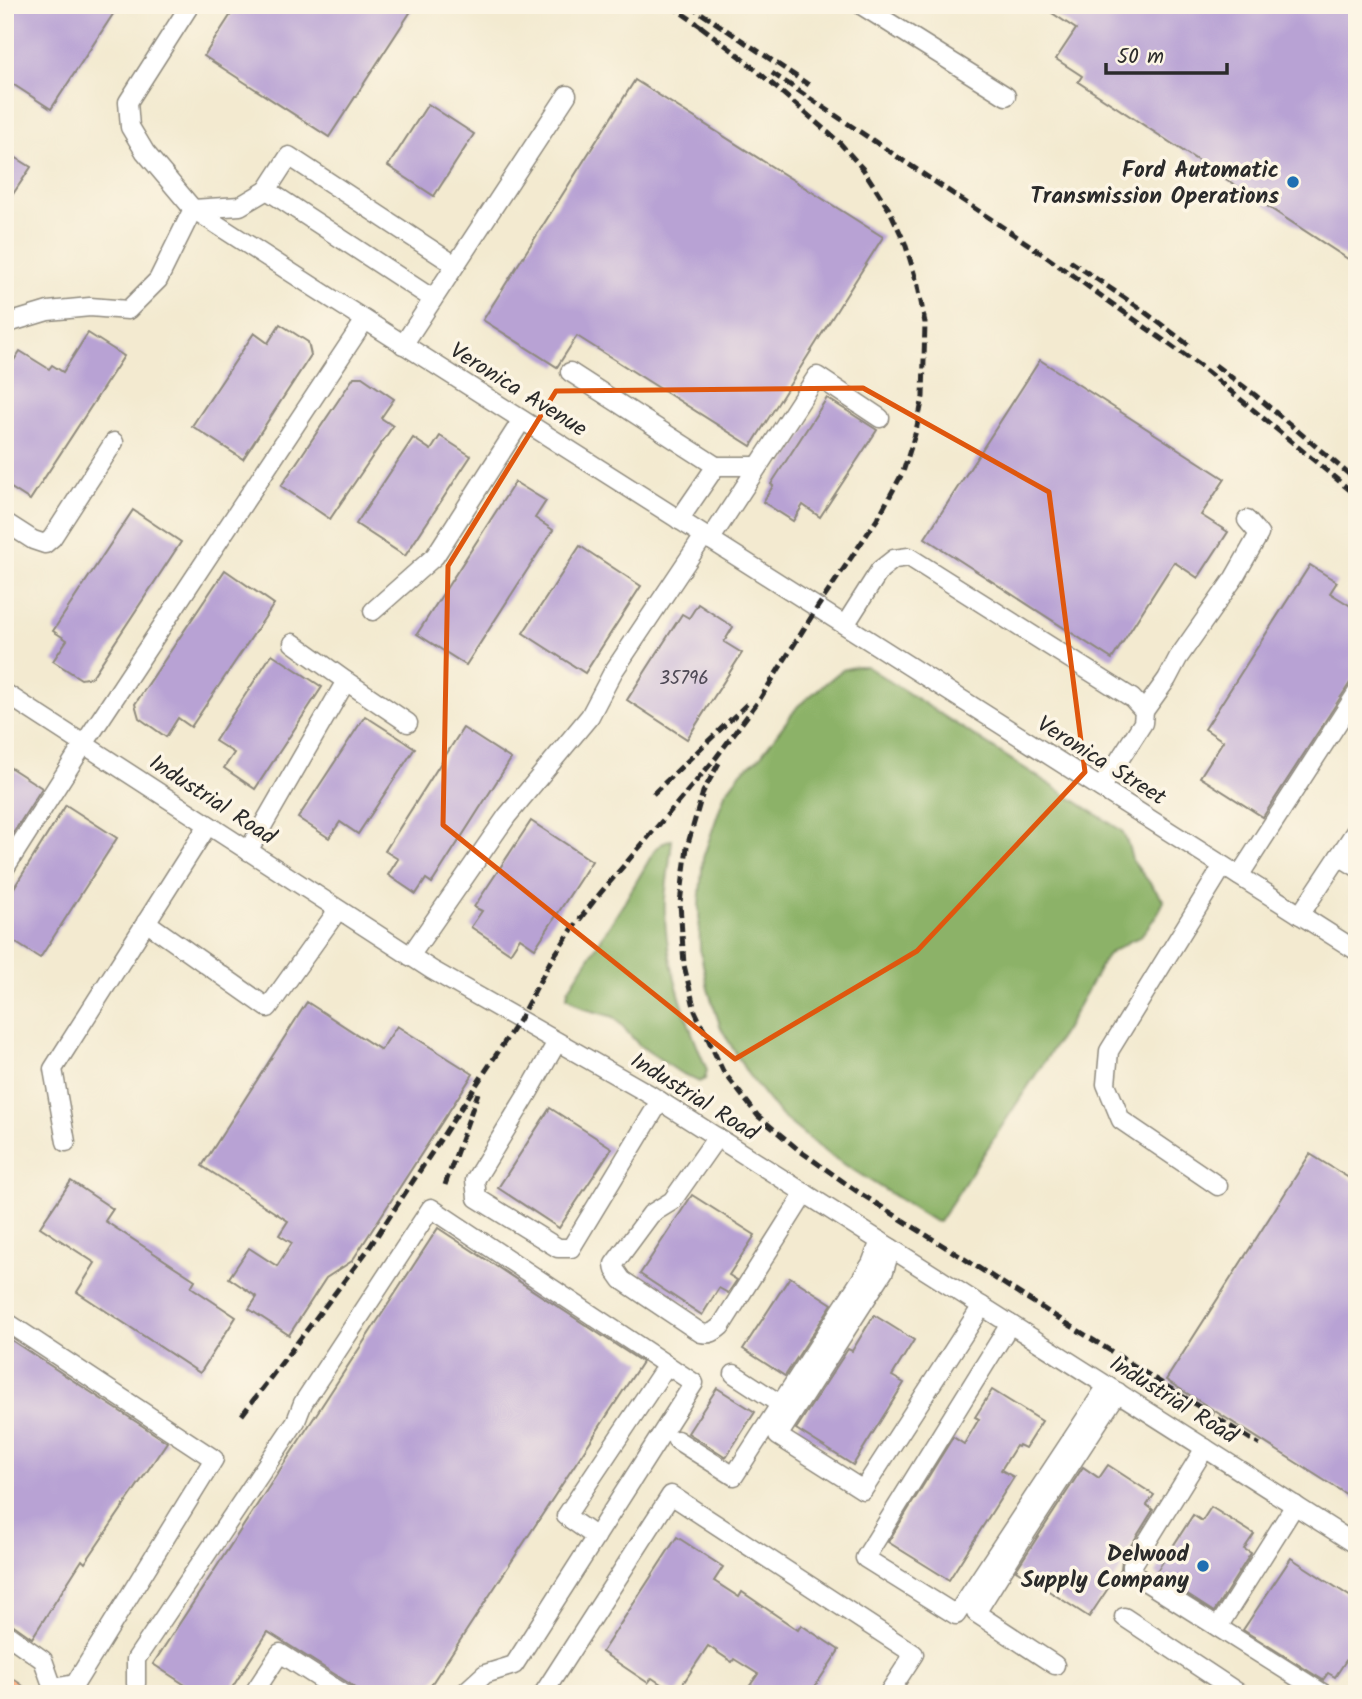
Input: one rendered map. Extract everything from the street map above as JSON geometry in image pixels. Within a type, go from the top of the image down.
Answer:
[{"type":"main road","points":[[5,1688],[14,1694]]},
{"type":"street","name":"Veronica Avenue","points":[[190,5],[128,102],[131,127],[145,152],[193,209],[821,610]]},
{"type":"street","points":[[861,5],[1006,96]]},
{"type":"street","points":[[403,345],[567,95]]},
{"type":"street","points":[[5,324],[48,311],[89,307],[128,310],[158,280],[193,209],[240,206],[267,190],[289,156],[455,265]]},
{"type":"street","points":[[267,190],[433,299]]},
{"type":"street","points":[[5,868],[365,320]]},
{"type":"street","points":[[570,372],[716,466],[758,466]]},
{"type":"street","points":[[410,956],[507,816],[590,716],[612,672],[758,466],[817,376],[880,418]]},
{"type":"street","points":[[373,611],[435,556],[522,420]]},
{"type":"street","points":[[5,522],[33,540],[45,544],[52,538],[114,442]]},
{"type":"street","points":[[679,520],[716,466]]},
{"type":"street","points":[[1101,788],[1143,723],[1144,711],[1234,578],[1259,534],[1247,520]]},
{"type":"street","points":[[845,625],[880,570],[894,559],[909,557],[1132,698],[1144,711]]},
{"type":"street","name":"Veronica Street","points":[[821,610],[1357,951]]},
{"type":"street","points":[[293,643],[408,723]]},
{"type":"street","points":[[248,851],[346,681]]},
{"type":"street","name":"Industrial Road","points":[[5,693],[410,956],[660,1101],[1357,1545]]},
{"type":"street","points":[[1239,876],[1357,693]]},
{"type":"street","points":[[66,1142],[53,1069],[208,825]]},
{"type":"street","points":[[1300,915],[1357,829]]},
{"type":"street","points":[[1339,856],[1357,867]]},
{"type":"street","points":[[1218,1186],[1121,1120],[1106,1084],[1109,1051],[1223,866]]},
{"type":"street","points":[[146,922],[268,1008],[338,910]]},
{"type":"street","points":[[557,1042],[475,1180],[477,1198],[558,1248],[570,1248],[660,1101]]},
{"type":"street","points":[[716,1137],[672,1200],[651,1214],[614,1264],[622,1280],[701,1333],[708,1335],[721,1326],[805,1193]]},
{"type":"street","points":[[139,1691],[136,1659],[296,1421],[303,1403],[431,1208],[695,1383],[514,1665],[485,1674],[463,1694]]},
{"type":"street","points":[[886,1244],[884,1271],[778,1436],[863,1490],[982,1306]]},
{"type":"street","points":[[677,1440],[734,1476],[886,1244]]},
{"type":"street","points":[[5,1321],[214,1459],[75,1684],[51,1691],[44,1660],[5,1633]]},
{"type":"street","points":[[1010,1324],[865,1558],[956,1615],[1112,1389]]},
{"type":"street","points":[[596,1536],[566,1516],[667,1365]]},
{"type":"street","points":[[734,1374],[780,1404]]},
{"type":"street","points":[[1055,1665],[976,1613],[1112,1389]]},
{"type":"street","points":[[1205,1448],[1132,1566],[1132,1571],[1324,1694]]},
{"type":"street","points":[[543,1694],[671,1495],[914,1654],[888,1694]]},
{"type":"street","points":[[1218,1627],[1295,1505]]},
{"type":"street","points":[[1124,1617],[1240,1694]]},
{"type":"street","points":[[253,1694],[280,1653],[344,1694]]},
{"type":"highlighted area","points":[[863,388],[1049,492],[1085,772],[917,951],[735,1059],[443,825],[448,566],[556,391]]},
{"type":"green space","points":[[866,666],[1122,831],[1132,860],[1164,901],[1140,937],[1107,955],[1065,1030],[939,1222],[828,1154],[781,1116],[747,1073],[721,1028],[708,989],[700,950],[699,906],[703,858],[725,793],[742,771],[759,758],[798,706],[842,670]]},
{"type":"green space","points":[[672,840],[665,899],[667,942],[683,1008],[707,1070],[705,1079],[699,1082],[639,1045],[614,1017],[585,1009],[567,997],[568,990],[656,848]]},
{"type":"building","points":[[5,5],[119,5],[51,109],[5,79]]},
{"type":"building","points":[[237,5],[415,5],[329,137],[204,56]]},
{"type":"building","name":"Ford Automatic Transmission Operations","points":[[1040,5],[1357,5],[1357,265],[1078,82],[1082,76],[1056,59],[1076,29]]},
{"type":"building","points":[[635,80],[883,237],[751,446],[577,336],[557,367],[483,320]]},
{"type":"building","points":[[428,104],[474,134],[434,196],[388,166]]},
{"type":"building","points":[[5,151],[31,167],[5,206]]},
{"type":"building","points":[[280,324],[308,342],[311,355],[243,459],[192,426],[254,333],[268,343]]},
{"type":"building","points":[[88,333],[124,356],[30,500],[5,484],[5,374],[20,351],[49,369],[52,365],[63,372]]},
{"type":"building","points":[[1040,360],[1225,479],[1201,515],[1228,532],[1198,578],[1174,562],[1112,659],[925,538]]},
{"type":"building","points":[[354,377],[362,377],[394,399],[381,418],[393,426],[330,519],[281,486]]},
{"type":"building","points":[[827,398],[877,430],[820,517],[803,505],[793,521],[763,502],[773,486],[771,484]]},
{"type":"building","points":[[440,436],[471,456],[405,556],[356,524],[413,438],[431,450]]},
{"type":"building","points":[[515,482],[546,501],[535,518],[553,530],[466,665],[417,634]]},
{"type":"building","points":[[133,510],[181,542],[92,677],[81,679],[53,661],[67,640],[53,631]]},
{"type":"building","points":[[580,546],[641,586],[585,673],[523,633]]},
{"type":"building","points":[[1310,565],[1337,582],[1330,593],[1357,610],[1357,672],[1263,817],[1200,777],[1223,741],[1205,729]]},
{"type":"building","points":[[225,570],[274,604],[191,727],[178,718],[166,737],[139,718],[135,704]]},
{"type":"building","points":[[698,604],[733,627],[724,642],[742,653],[687,739],[627,700],[682,614],[689,618]]},
{"type":"building","points":[[272,654],[322,687],[255,789],[224,768],[234,753],[215,741]]},
{"type":"building","points":[[365,716],[415,748],[358,834],[340,822],[329,838],[298,818]]},
{"type":"building","points":[[463,728],[511,759],[432,883],[426,879],[416,894],[388,875],[398,859],[385,851]]},
{"type":"building","points":[[5,764],[42,788],[5,846]]},
{"type":"building","points":[[66,805],[117,838],[40,958],[5,936],[5,902]]},
{"type":"building","points":[[531,821],[592,861],[535,948],[520,938],[510,953],[471,927],[482,911],[474,907]]},
{"type":"building","points":[[307,1002],[381,1050],[397,1026],[473,1074],[352,1261],[326,1278],[289,1335],[249,1309],[257,1297],[229,1278],[249,1248],[277,1266],[292,1243],[279,1235],[288,1221],[202,1166]]},
{"type":"building","points":[[550,1108],[612,1148],[559,1228],[498,1188]]},
{"type":"building","points":[[1310,1154],[1357,1183],[1357,1501],[1166,1380]]},
{"type":"building","points":[[71,1181],[113,1209],[105,1221],[195,1280],[191,1287],[236,1317],[200,1373],[77,1292],[95,1263],[40,1227]]},
{"type":"building","points":[[692,1195],[755,1235],[729,1275],[737,1280],[728,1293],[719,1288],[702,1315],[640,1274]]},
{"type":"building","points":[[438,1228],[642,1362],[425,1694],[361,1694],[350,1684],[268,1632],[228,1694],[199,1694],[153,1664]]},
{"type":"building","points":[[790,1277],[832,1304],[785,1376],[743,1349]]},
{"type":"building","points":[[874,1315],[914,1340],[892,1376],[904,1383],[853,1465],[796,1429],[848,1349],[852,1351]]},
{"type":"building","points":[[5,1336],[167,1442],[85,1563],[82,1560],[32,1638],[5,1622]]},
{"type":"building","points":[[717,1388],[755,1412],[726,1457],[688,1433]]},
{"type":"building","points":[[992,1390],[1042,1421],[1025,1448],[1016,1446],[1001,1470],[1014,1477],[949,1580],[888,1542],[953,1437],[964,1444],[979,1419],[975,1417]]},
{"type":"building","points":[[1108,1465],[1154,1495],[1147,1505],[1153,1510],[1122,1560],[1121,1569],[1089,1617],[1016,1570],[1083,1467],[1099,1478]]},
{"type":"building","name":"Delwood Supply Company","points":[[1211,1507],[1254,1534],[1244,1549],[1251,1553],[1214,1612],[1155,1574],[1193,1515],[1202,1521]]},
{"type":"building","points":[[677,1537],[723,1567],[714,1581],[739,1597],[742,1592],[798,1630],[801,1625],[839,1650],[810,1694],[744,1694],[758,1674],[734,1659],[732,1662],[708,1646],[676,1694],[652,1678],[648,1683],[602,1652]]},
{"type":"building","points":[[1291,1558],[1357,1601],[1357,1644],[1335,1677],[1328,1673],[1323,1680],[1243,1630]]},
{"type":"railway","points":[[670,5],[702,27]]},
{"type":"railway","points":[[689,5],[809,85]]},
{"type":"railway","points":[[242,1415],[367,1251],[519,1020],[550,962],[573,928],[715,759],[760,699],[878,518],[903,472],[923,397],[925,323],[918,286],[905,243],[890,211],[863,169],[839,142],[741,57],[695,22]]},
{"type":"railway","points":[[772,73],[1031,246],[1204,369],[1357,496]]},
{"type":"railway","points":[[1070,261],[1190,346]]},
{"type":"railway","points":[[1215,365],[1357,481]]},
{"type":"railway","points":[[653,794],[749,702]]},
{"type":"railway","points":[[719,763],[703,792],[687,847],[680,903],[684,965],[695,1011],[723,1071],[758,1116],[800,1151],[858,1192],[1260,1445]]},
{"type":"railway","points":[[445,1185],[478,1093]]},
{"type":"place","name":"Ford Automatic Transmission Operations","points":[[1293,182]]},
{"type":"place","name":"Delwood Supply Company","points":[[1203,1566]]}]
